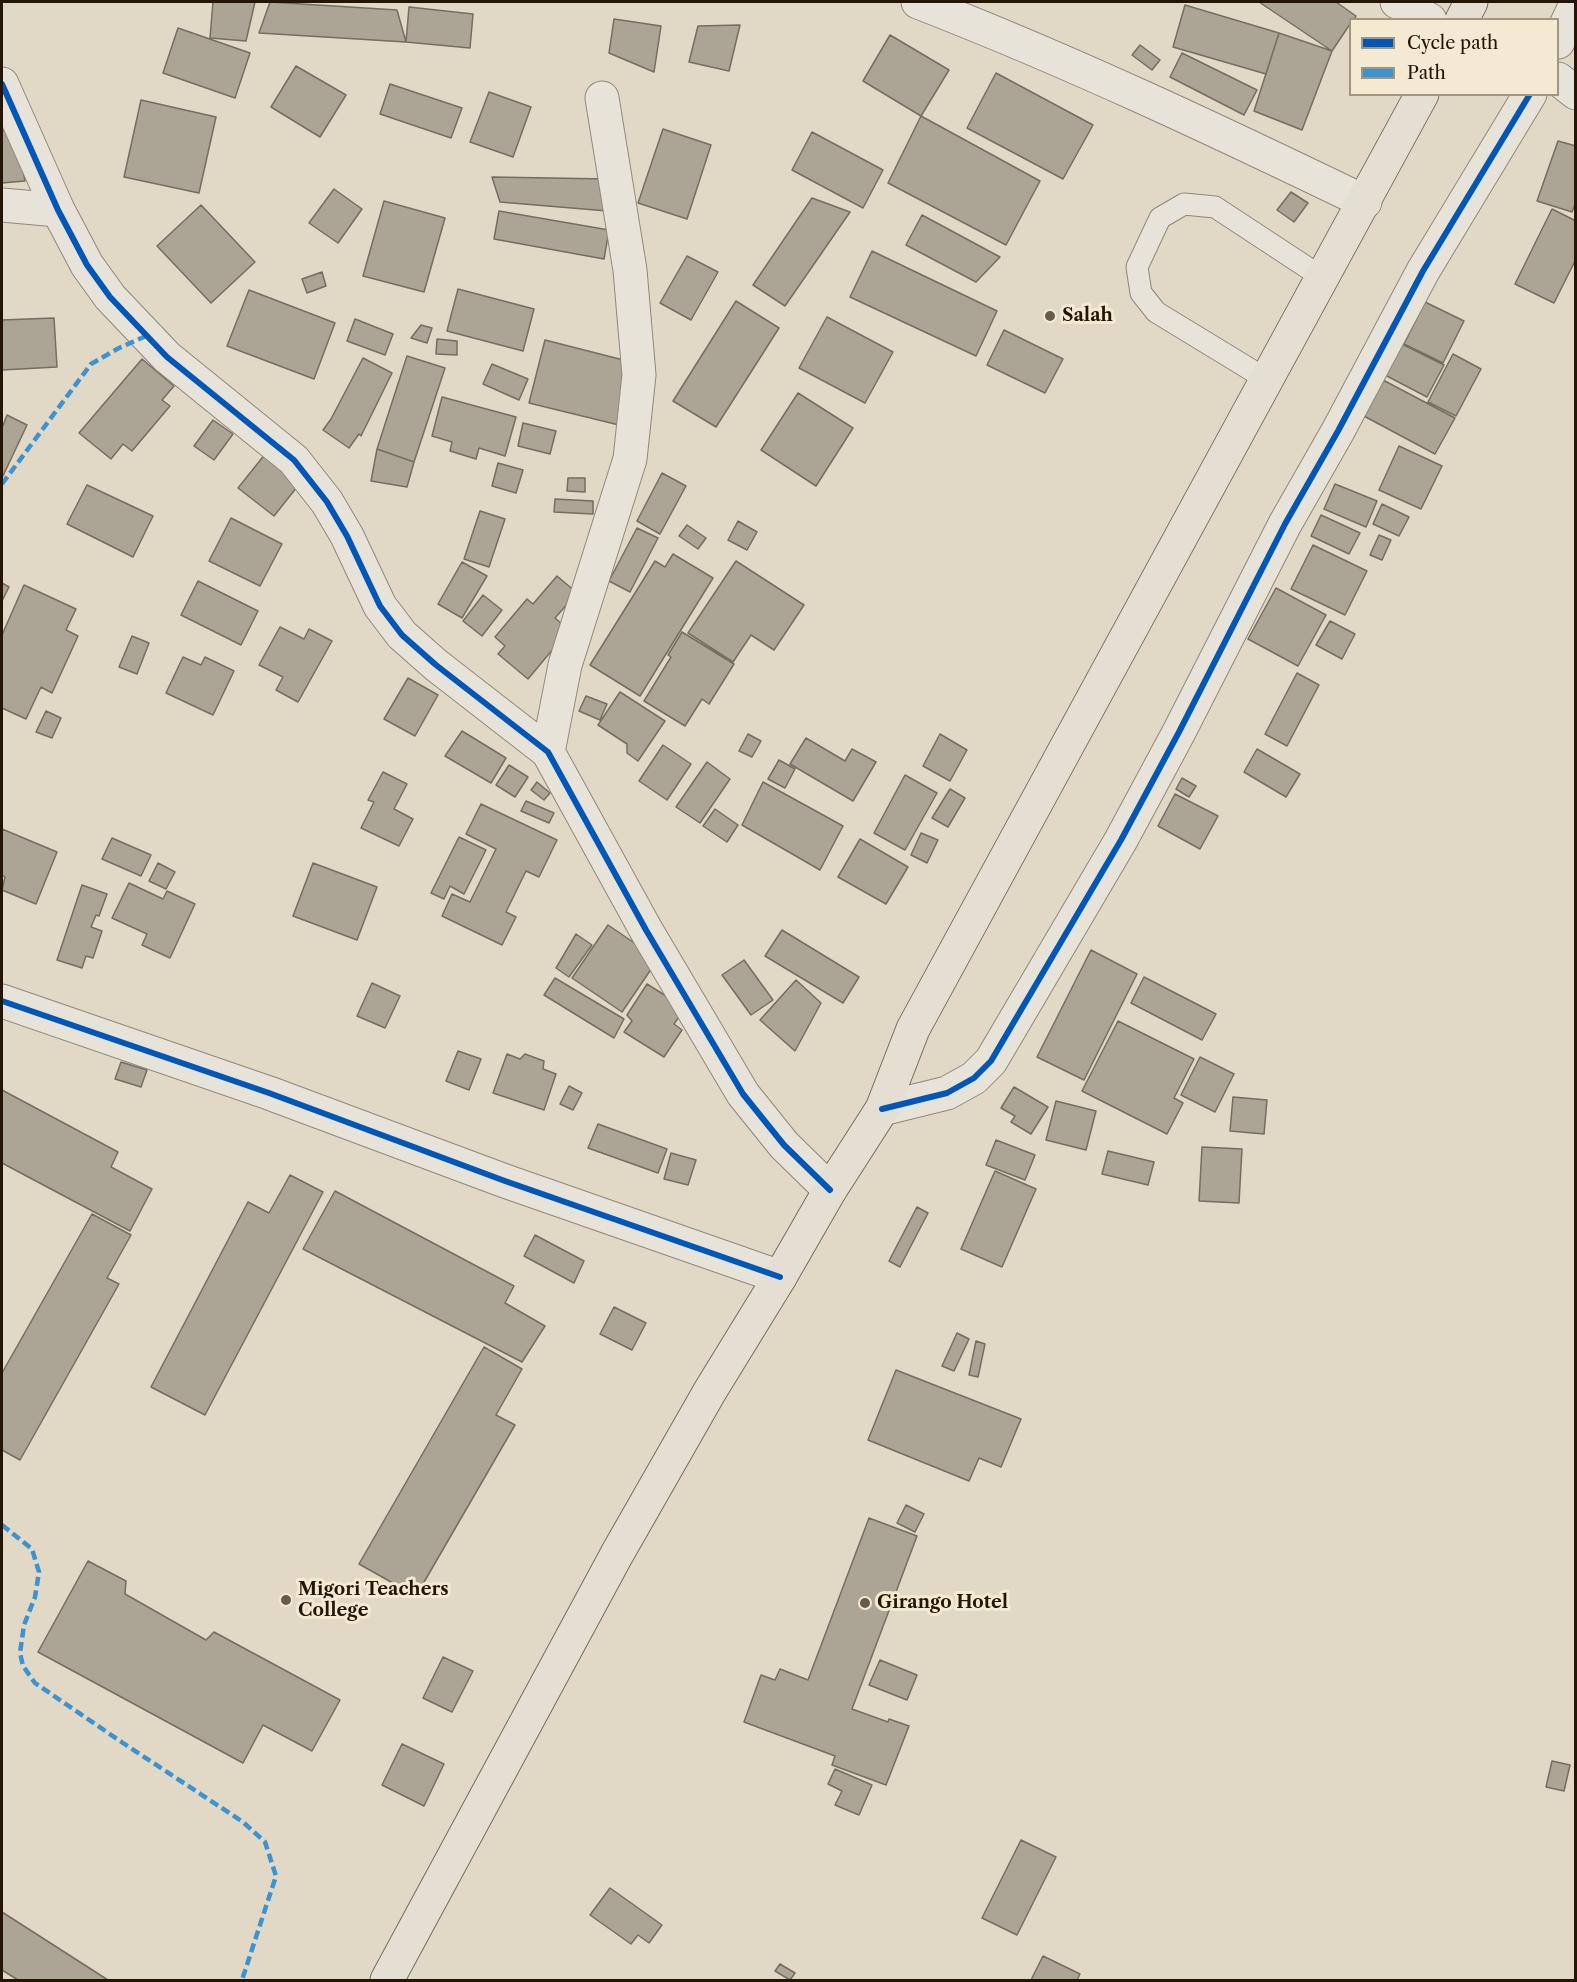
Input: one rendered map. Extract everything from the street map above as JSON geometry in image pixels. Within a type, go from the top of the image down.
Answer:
[{"type":"highway","points":[[1463,18],[1472,2]]},
{"type":"highway","points":[[387,1980],[622,1544],[830,1190],[882,1109],[913,1029],[1421,96]]},
{"type":"street","points":[[918,2],[984,27],[1204,124],[1365,202]]},
{"type":"street","points":[[1397,2],[1426,18]]},
{"type":"street","points":[[1559,38],[1575,4]]},
{"type":"street","points":[[1559,81],[1575,93]]},
{"type":"street","points":[[2,84],[58,210],[87,265],[110,297],[167,357],[294,460],[327,502],[347,536],[380,606],[402,635],[435,665],[548,752],[646,930],[743,1094],[784,1145],[830,1190]]},
{"type":"street","points":[[882,1109],[947,1093],[974,1078],[991,1061],[1121,840],[1285,524],[1338,431],[1423,271],[1529,96]]},
{"type":"street","points":[[548,752],[565,665],[630,459],[639,375],[630,270],[602,98]]},
{"type":"street","points":[[2,205],[58,210]]},
{"type":"street","points":[[2,1001],[269,1093],[505,1181],[780,1278]]},
{"type":"lane","points":[[1266,379],[1156,312],[1141,293],[1137,267],[1160,218],[1184,204],[1215,207],[1323,278]]},
{"type":"building","points":[[213,2],[255,2],[246,41],[210,38]]},
{"type":"building","points":[[270,2],[397,10],[406,42],[259,33]]},
{"type":"building","points":[[1259,2],[1336,2],[1356,16],[1349,18],[1349,26],[1332,51]]},
{"type":"building","points":[[1185,5],[1279,33],[1266,74],[1173,47]]},
{"type":"building","points":[[409,7],[473,14],[470,48],[406,42]]},
{"type":"building","points":[[614,19],[661,26],[654,72],[609,53]]},
{"type":"building","points":[[740,25],[729,71],[689,62],[698,26]]},
{"type":"building","points":[[178,28],[250,53],[235,98],[163,73]]},
{"type":"building","points":[[1279,33],[1332,51],[1302,130],[1254,111]]},
{"type":"building","points":[[890,35],[949,70],[921,116],[863,81]]},
{"type":"building","points":[[1140,45],[1160,60],[1152,70],[1132,55]]},
{"type":"building","points":[[1182,53],[1257,90],[1244,115],[1170,77]]},
{"type":"building","points":[[296,66],[346,95],[320,137],[271,107]]},
{"type":"building","points":[[996,73],[1093,125],[1063,179],[967,128]]},
{"type":"building","points":[[390,84],[462,108],[451,138],[380,114]]},
{"type":"building","points":[[489,92],[531,107],[513,157],[470,142]]},
{"type":"building","points":[[141,100],[216,117],[199,193],[124,177]]},
{"type":"building","points":[[921,116],[1040,181],[1006,245],[888,183]]},
{"type":"building","points":[[663,129],[711,145],[687,219],[638,203]]},
{"type":"building","points":[[2,131],[16,131],[25,181],[2,183]]},
{"type":"building","points":[[812,132],[883,170],[863,208],[792,170]]},
{"type":"building","points":[[1558,141],[1576,146],[1576,202],[1572,212],[1537,201]]},
{"type":"building","points":[[492,177],[608,179],[607,211],[500,202]]},
{"type":"building","points":[[334,189],[362,209],[338,243],[309,223]]},
{"type":"building","points":[[1291,192],[1308,203],[1294,222],[1277,210]]},
{"type":"building","points":[[812,198],[850,212],[785,306],[753,285]]},
{"type":"building","points":[[384,201],[445,218],[424,292],[363,276]]},
{"type":"building","points":[[201,205],[255,262],[211,303],[157,246]]},
{"type":"building","points":[[1552,209],[1576,221],[1576,259],[1554,303],[1515,284]]},
{"type":"building","points":[[499,211],[609,230],[604,259],[494,239]]},
{"type":"building","points":[[922,215],[1000,257],[976,282],[906,245]]},
{"type":"building","points":[[872,251],[997,311],[976,356],[850,297]]},
{"type":"building","points":[[687,256],[718,272],[691,320],[660,303]]},
{"type":"building","points":[[322,272],[326,286],[307,293],[302,279]]},
{"type":"building","points":[[458,289],[534,309],[523,351],[447,331]]},
{"type":"building","points":[[249,290],[335,323],[314,379],[227,346]]},
{"type":"building","points":[[736,301],[779,328],[716,427],[673,401]]},
{"type":"building","points":[[1425,302],[1464,321],[1443,363],[1404,344]]},
{"type":"building","points":[[827,317],[893,352],[865,403],[799,368]]},
{"type":"building","points":[[54,318],[57,367],[2,370],[2,320]]},
{"type":"building","points":[[355,319],[393,334],[385,355],[347,341]]},
{"type":"building","points":[[421,325],[432,328],[427,343],[411,338]]},
{"type":"building","points":[[1004,330],[1063,359],[1045,393],[987,365]]},
{"type":"building","points":[[437,339],[457,341],[457,355],[436,354]]},
{"type":"building","points":[[545,340],[639,364],[623,426],[529,403]]},
{"type":"building","points":[[1402,344],[1444,365],[1427,397],[1385,375]]},
{"type":"building","points":[[1453,354],[1481,369],[1456,416],[1428,402]]},
{"type":"building","points":[[407,356],[445,368],[414,462],[377,449]]},
{"type":"building","points":[[363,358],[392,373],[361,436],[359,434],[349,448],[323,430]]},
{"type":"building","points":[[142,359],[174,386],[162,400],[170,406],[132,451],[123,444],[111,459],[79,433]]},
{"type":"building","points":[[492,364],[528,379],[519,400],[483,384]]},
{"type":"building","points":[[1381,379],[1455,418],[1435,454],[1362,415]]},
{"type":"building","points":[[798,393],[853,428],[816,486],[761,450]]},
{"type":"building","points":[[442,397],[516,417],[505,456],[479,448],[476,459],[450,451],[452,442],[432,436]]},
{"type":"building","points":[[7,415],[27,425],[2,478],[2,428]]},
{"type":"building","points":[[213,420],[233,434],[214,460],[194,446]]},
{"type":"building","points":[[523,423],[556,431],[550,454],[518,446]]},
{"type":"building","points":[[1399,446],[1442,466],[1421,509],[1379,490]]},
{"type":"building","points":[[377,449],[414,462],[407,487],[371,481]]},
{"type":"building","points":[[266,453],[301,482],[274,516],[238,488]]},
{"type":"building","points":[[498,463],[523,470],[516,493],[492,486]]},
{"type":"building","points":[[662,473],[686,486],[660,534],[637,521]]},
{"type":"building","points":[[568,478],[585,478],[585,492],[567,491]]},
{"type":"building","points":[[1335,484],[1377,501],[1366,527],[1324,509]]},
{"type":"building","points":[[87,485],[153,516],[133,557],[67,524]]},
{"type":"building","points":[[555,499],[593,501],[593,514],[554,512]]},
{"type":"building","points":[[1382,504],[1409,517],[1399,536],[1373,524]]},
{"type":"building","points":[[480,511],[505,519],[489,567],[464,559]]},
{"type":"building","points":[[1321,515],[1360,533],[1349,554],[1311,536]]},
{"type":"building","points":[[231,518],[282,544],[260,586],[209,561]]},
{"type":"building","points":[[738,521],[757,532],[747,550],[728,540]]},
{"type":"building","points":[[687,525],[706,538],[698,549],[679,536]]},
{"type":"building","points":[[637,528],[658,538],[630,592],[609,581]]},
{"type":"building","points":[[1379,535],[1391,540],[1382,560],[1370,555]]},
{"type":"building","points":[[1313,545],[1367,571],[1345,615],[1291,589]]},
{"type":"building","points":[[673,554],[713,578],[640,696],[590,665],[655,561],[665,567]]},
{"type":"building","points":[[736,561],[804,605],[774,650],[751,635],[733,662],[688,633]]},
{"type":"building","points":[[462,562],[487,576],[462,618],[438,604]]},
{"type":"building","points":[[557,576],[577,593],[555,618],[569,630],[528,679],[498,654],[505,646],[495,637],[527,599],[533,604]]},
{"type":"building","points":[[198,581],[258,611],[241,645],[181,615]]},
{"type":"building","points":[[2,583],[9,587],[2,601]]},
{"type":"building","points":[[24,585],[76,609],[66,630],[78,636],[52,693],[41,687],[26,719],[2,708],[2,635]]},
{"type":"building","points":[[1276,588],[1326,615],[1298,666],[1248,639]]},
{"type":"building","points":[[483,595],[502,610],[482,636],[463,621]]},
{"type":"building","points":[[1330,621],[1355,634],[1342,659],[1316,645]]},
{"type":"building","points":[[280,627],[304,639],[309,629],[332,641],[298,702],[276,690],[283,677],[259,665]]},
{"type":"building","points":[[682,632],[734,664],[709,704],[702,699],[685,726],[644,701],[671,657],[668,655]]},
{"type":"building","points":[[132,636],[149,643],[137,674],[119,667]]},
{"type":"building","points":[[183,657],[201,665],[205,657],[234,671],[213,715],[166,693]]},
{"type":"building","points":[[1297,673],[1319,685],[1287,746],[1265,734]]},
{"type":"building","points":[[408,678],[438,695],[415,736],[384,719]]},
{"type":"building","points":[[620,692],[665,721],[638,761],[627,753],[627,744],[598,725]]},
{"type":"building","points":[[586,696],[607,704],[600,720],[579,711]]},
{"type":"building","points":[[46,711],[61,718],[52,738],[36,732]]},
{"type":"building","points":[[462,731],[506,758],[491,783],[445,756]]},
{"type":"building","points":[[748,734],[761,741],[752,757],[739,751]]},
{"type":"building","points":[[940,734],[967,750],[950,781],[923,766]]},
{"type":"building","points":[[806,738],[845,761],[852,749],[876,762],[853,801],[790,764]]},
{"type":"building","points":[[663,745],[691,764],[667,800],[639,781]]},
{"type":"building","points":[[1257,749],[1300,774],[1286,797],[1244,772]]},
{"type":"building","points":[[779,760],[795,769],[785,788],[768,779]]},
{"type":"building","points":[[707,762],[730,779],[700,823],[676,807]]},
{"type":"building","points":[[509,765],[528,777],[515,797],[496,785]]},
{"type":"building","points":[[383,772],[407,784],[394,809],[413,819],[399,846],[361,828],[374,802],[368,800]]},
{"type":"building","points":[[905,775],[937,793],[905,850],[874,833]]},
{"type":"building","points":[[1182,778],[1196,786],[1189,797],[1176,789]]},
{"type":"building","points":[[537,782],[550,793],[544,800],[531,790]]},
{"type":"building","points":[[763,782],[843,826],[820,870],[742,825]]},
{"type":"building","points":[[950,789],[965,798],[948,827],[932,818]]},
{"type":"building","points":[[1175,794],[1218,816],[1200,849],[1158,826]]},
{"type":"building","points":[[526,801],[554,813],[549,823],[521,811]]},
{"type":"building","points":[[481,804],[557,840],[539,877],[526,871],[506,912],[516,917],[502,945],[442,916],[452,894],[470,902],[496,849],[466,834]]},
{"type":"building","points":[[715,809],[738,825],[727,842],[703,826]]},
{"type":"building","points":[[2,829],[57,852],[36,904],[2,890],[5,877],[2,875]]},
{"type":"building","points":[[921,833],[938,840],[927,863],[911,855]]},
{"type":"building","points":[[459,837],[486,850],[464,894],[450,886],[444,899],[431,893]]},
{"type":"building","points":[[112,838],[151,855],[141,876],[102,859]]},
{"type":"building","points":[[860,839],[908,867],[886,904],[838,877]]},
{"type":"building","points":[[158,863],[175,872],[166,889],[149,881]]},
{"type":"building","points":[[313,863],[377,887],[357,940],[293,916]]},
{"type":"building","points":[[129,883],[163,899],[167,891],[195,904],[170,958],[142,945],[147,934],[112,918]]},
{"type":"building","points":[[82,885],[107,894],[99,916],[96,915],[91,927],[102,931],[93,958],[86,956],[82,968],[57,960]]},
{"type":"building","points":[[608,925],[658,959],[622,1012],[572,978]]},
{"type":"building","points":[[782,930],[859,977],[843,1003],[765,956]]},
{"type":"building","points":[[576,934],[592,945],[569,977],[556,968]]},
{"type":"building","points":[[1091,950],[1137,974],[1084,1080],[1037,1057]]},
{"type":"building","points":[[744,960],[773,1000],[751,1015],[722,975]]},
{"type":"building","points":[[1144,977],[1216,1014],[1202,1040],[1131,1003]]},
{"type":"building","points":[[555,978],[624,1019],[614,1038],[544,995]]},
{"type":"building","points":[[796,980],[821,1003],[795,1051],[760,1020]]},
{"type":"building","points":[[372,983],[400,996],[385,1028],[357,1016]]},
{"type":"building","points":[[647,984],[685,1008],[674,1024],[682,1030],[664,1057],[624,1032],[632,1021],[627,1015]]},
{"type":"building","points":[[1118,1021],[1194,1059],[1174,1098],[1183,1103],[1167,1134],[1082,1091]]},
{"type":"building","points":[[458,1051],[481,1059],[469,1090],[446,1081]]},
{"type":"building","points":[[507,1054],[520,1059],[525,1054],[544,1061],[543,1069],[556,1074],[544,1110],[493,1093]]},
{"type":"building","points":[[1200,1057],[1234,1074],[1215,1112],[1181,1095]]},
{"type":"building","points":[[121,1062],[147,1070],[141,1087],[115,1079]]},
{"type":"building","points":[[569,1086],[582,1093],[573,1110],[560,1104]]},
{"type":"building","points":[[1014,1087],[1048,1107],[1031,1134],[1011,1122],[1015,1116],[1001,1108]]},
{"type":"building","points":[[2,1090],[118,1152],[111,1167],[152,1189],[130,1231],[2,1163]]},
{"type":"building","points":[[1233,1097],[1267,1100],[1264,1134],[1230,1131]]},
{"type":"building","points":[[1056,1101],[1096,1111],[1086,1150],[1046,1140]]},
{"type":"building","points":[[598,1124],[667,1149],[658,1173],[588,1148]]},
{"type":"building","points":[[996,1140],[1035,1155],[1025,1180],[986,1165]]},
{"type":"building","points":[[1202,1147],[1242,1149],[1239,1203],[1199,1201]]},
{"type":"building","points":[[1108,1151],[1154,1162],[1148,1185],[1102,1174]]},
{"type":"building","points":[[671,1153],[696,1160],[688,1185],[664,1179]]},
{"type":"building","points":[[995,1171],[1036,1189],[1002,1267],[961,1249]]},
{"type":"building","points":[[290,1175],[323,1192],[205,1415],[151,1387],[248,1202],[269,1213]]},
{"type":"building","points":[[335,1191],[514,1286],[505,1303],[545,1326],[522,1362],[303,1249]]},
{"type":"building","points":[[917,1207],[928,1213],[900,1267],[889,1261]]},
{"type":"building","points":[[92,1214],[131,1235],[107,1278],[119,1284],[20,1460],[2,1450],[2,1373]]},
{"type":"building","points":[[535,1235],[584,1261],[574,1283],[524,1256]]},
{"type":"building","points":[[614,1307],[646,1323],[632,1350],[600,1334]]},
{"type":"building","points":[[957,1333],[969,1339],[954,1371],[942,1366]]},
{"type":"building","points":[[976,1341],[985,1344],[978,1377],[969,1375]]},
{"type":"building","points":[[484,1347],[522,1369],[496,1415],[515,1425],[416,1596],[359,1564]]},
{"type":"building","points":[[896,1370],[1021,1419],[1001,1467],[979,1458],[969,1481],[868,1440]]},
{"type":"building","points":[[906,1505],[924,1514],[915,1532],[897,1523]]},
{"type":"building","name":"Girango Hotel","points":[[869,1518],[917,1536],[852,1709],[888,1722],[889,1719],[909,1726],[886,1785],[832,1765],[835,1756],[744,1722],[761,1675],[775,1680],[780,1669],[808,1680]]},
{"type":"building","points":[[88,1561],[126,1581],[125,1594],[206,1640],[214,1632],[340,1700],[312,1751],[263,1725],[243,1763],[38,1652]]},
{"type":"building","points":[[443,1657],[473,1671],[452,1712],[423,1698]]},
{"type":"building","points":[[880,1660],[917,1675],[907,1700],[869,1685]]},
{"type":"building","points":[[402,1744],[444,1764],[424,1806],[382,1785]]},
{"type":"building","points":[[1552,1761],[1570,1765],[1564,1791],[1546,1787]]},
{"type":"building","points":[[835,1769],[872,1785],[859,1815],[835,1805],[842,1791],[828,1784]]},
{"type":"building","points":[[1021,1840],[1056,1857],[1017,1935],[982,1918]]},
{"type":"building","points":[[610,1888],[662,1925],[649,1943],[638,1935],[631,1944],[590,1915]]},
{"type":"building","points":[[2,1912],[108,1980],[18,1980],[2,1970]]},
{"type":"building","points":[[1043,1956],[1080,1974],[1077,1980],[1031,1980]]},
{"type":"building","points":[[780,1964],[795,1973],[790,1980],[775,1971]]},
{"type":"marked path","points":[[2,484],[91,364],[146,336]]},
{"type":"marked path","points":[[2,1525],[32,1549],[39,1572],[35,1597],[24,1625],[20,1653],[23,1666],[35,1683],[243,1822],[265,1842],[276,1876],[242,1980]]},
{"type":"cycle path","points":[[2,84],[58,210],[87,265],[110,297],[167,357],[294,460],[327,502],[347,536],[380,606],[402,635],[436,665],[548,752],[646,930],[743,1094],[784,1145],[830,1190]]},
{"type":"cycle path","points":[[882,1109],[947,1093],[974,1078],[991,1061],[1121,840],[1285,524],[1338,431],[1423,271],[1529,96]]},
{"type":"cycle path","points":[[2,1001],[269,1093],[505,1181],[780,1277]]},
{"type":"place","name":"Salah","points":[[1050,316]]},
{"type":"place","name":"Migori Teachers College","points":[[286,1600]]},
{"type":"place","name":"Girango Hotel","points":[[865,1603]]}]
